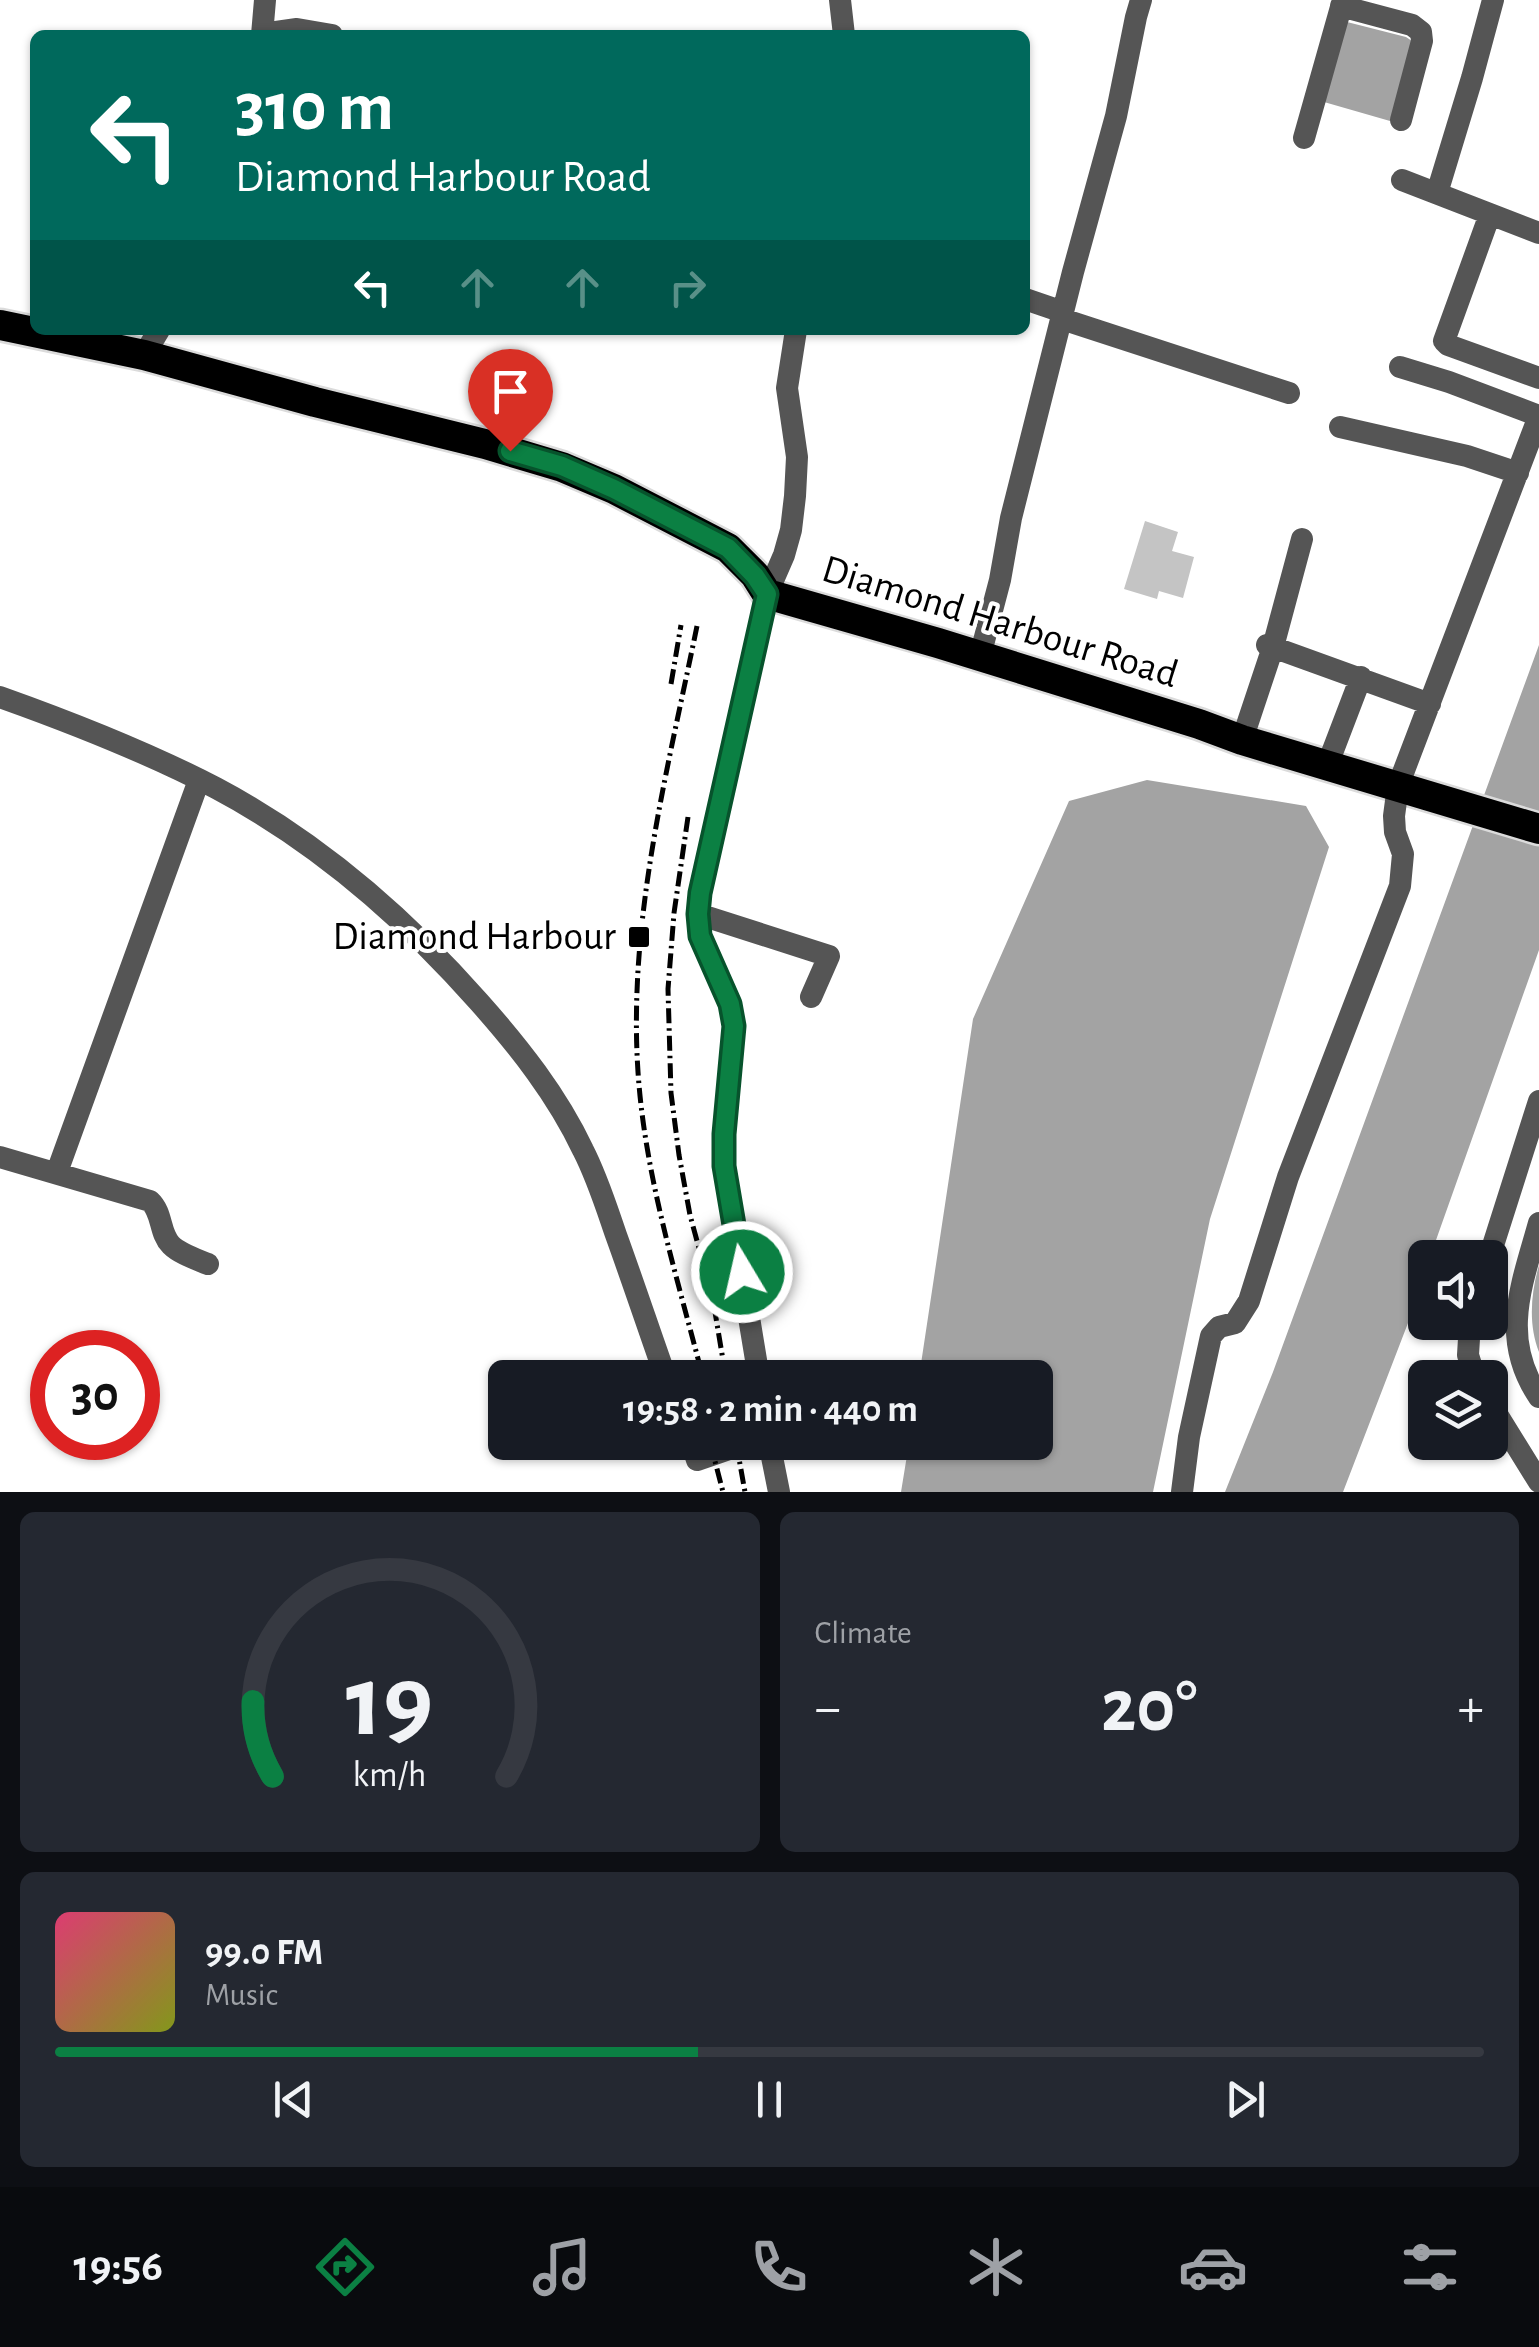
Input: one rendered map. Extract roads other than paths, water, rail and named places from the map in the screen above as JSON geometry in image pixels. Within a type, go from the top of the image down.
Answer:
[{"type":"highway","name":"Diamond Harbour Road","points":[[0,325],[30,328]]},
{"type":"highway","name":"Diamond Harbour Road","points":[[89,335],[152,342],[315,402],[562,466],[728,548],[767,594],[1539,829]]},
{"type":"street","points":[[262,30],[265,0]]},
{"type":"street","points":[[840,0],[843,30]]},
{"type":"street","points":[[980,656],[1062,315],[1116,116],[1141,0]]},
{"type":"street","points":[[1437,194],[1493,0]]},
{"type":"street","points":[[1304,138],[1342,3],[1412,25],[1421,32],[1401,120]]},
{"type":"street","points":[[1402,180],[1539,232]]},
{"type":"street","points":[[1490,214],[1444,342],[1539,378]]},
{"type":"street","points":[[1030,301],[1289,393]]},
{"type":"street","points":[[756,1360],[724,1166],[734,1026],[730,1004],[700,936],[698,914],[767,594],[791,530],[797,457],[787,388],[795,335]]},
{"type":"street","points":[[1182,1492],[1210,1336],[1219,1327],[1236,1323],[1249,1301],[1288,1177],[1400,886],[1403,854],[1394,816],[1398,786],[1539,416],[1400,367]]},
{"type":"street","points":[[1340,427],[1467,456],[1518,473]]},
{"type":"street","points":[[1242,740],[1302,539]]},
{"type":"street","points":[[1270,646],[1430,704]]},
{"type":"street","points":[[1327,766],[1361,677]]},
{"type":"street","points":[[0,697],[80,726],[247,806],[359,884],[460,979],[528,1061],[584,1151],[660,1360]]},
{"type":"street","points":[[56,1172],[199,780]]},
{"type":"street","points":[[698,914],[829,956],[810,997]]},
{"type":"street","points":[[1494,1240],[1539,1101]]},
{"type":"street","points":[[0,1156],[150,1200],[157,1207],[170,1244],[208,1264]]},
{"type":"street","points":[[1539,1223],[1516,1302],[1520,1352],[1539,1397]]},
{"type":"street","points":[[1508,1433],[1539,1482]]},
{"type":"street","points":[[774,1460],[780,1492]]},
{"type":"railway","points":[[671,684],[681,625]]},
{"type":"railway","points":[[697,626],[652,847],[636,1015],[647,1150],[698,1360]]},
{"type":"railway","points":[[688,817],[668,989],[671,1093],[690,1215],[713,1300],[723,1360]]},
{"type":"railway","points":[[715,1460],[723,1492]]},
{"type":"railway","points":[[739,1460],[745,1492]]},
{"type":"place","name":"Diamond Harbour","points":[[639,937]]}]
